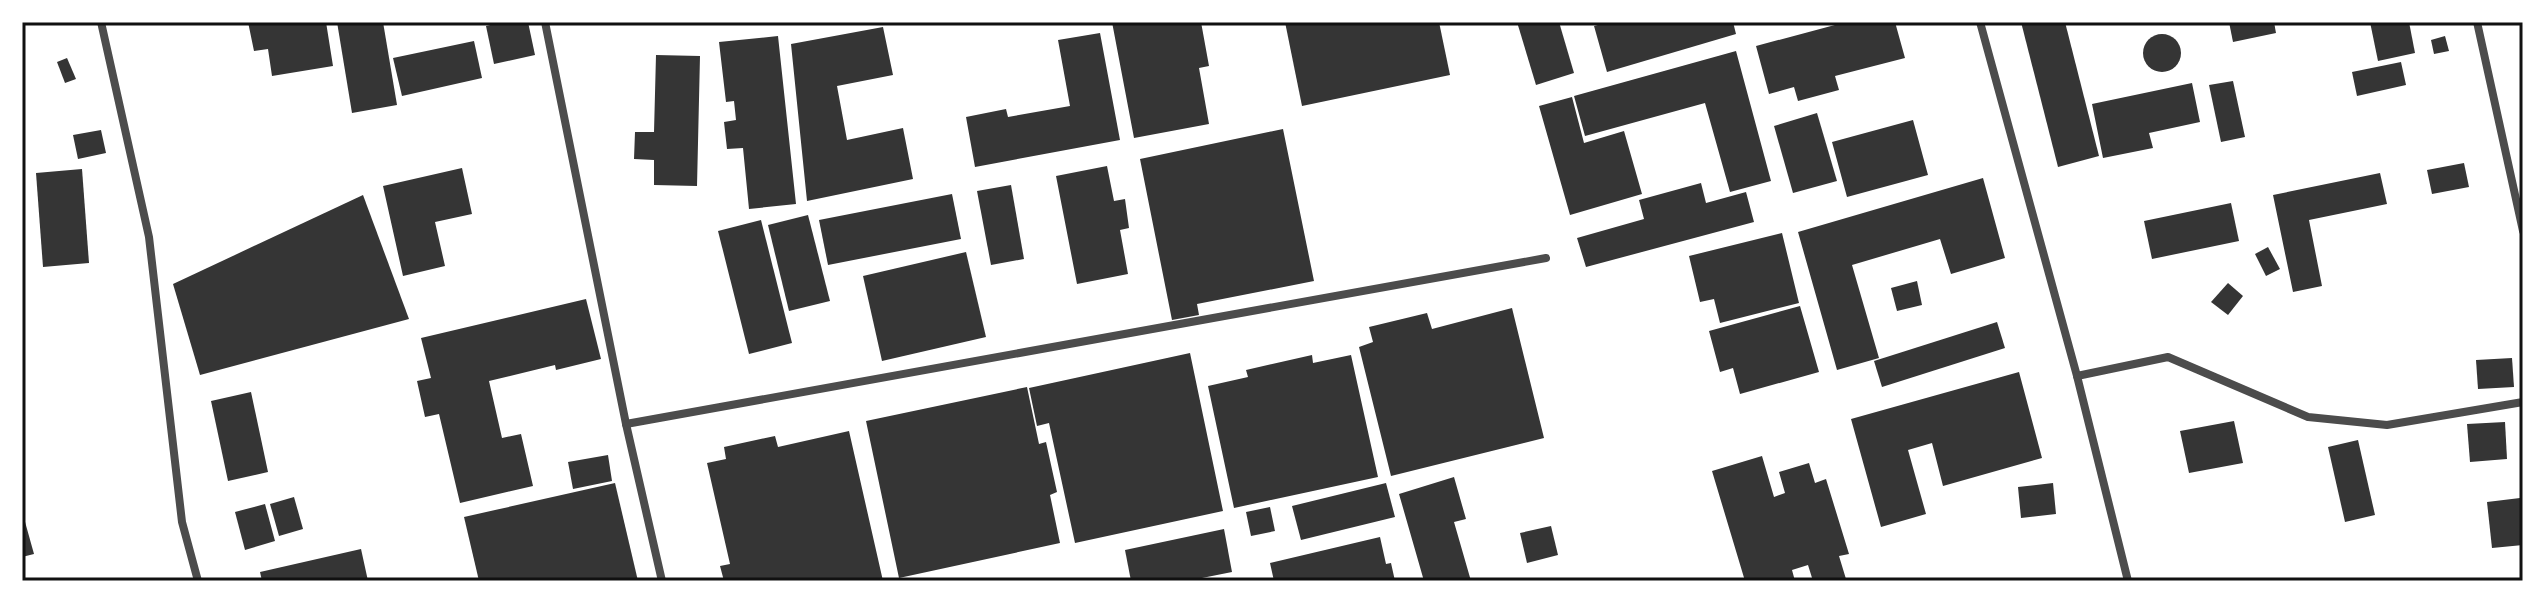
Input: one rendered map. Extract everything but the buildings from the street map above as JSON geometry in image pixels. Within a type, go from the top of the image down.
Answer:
[{"type":"street","points":[[101,22],[149,237],[182,522],[198,581]]},
{"type":"street","points":[[545,22],[626,424],[662,581]]},
{"type":"street","points":[[1980,22],[2077,376],[2128,581]]},
{"type":"street","points":[[2477,22],[2523,231]]},
{"type":"street","points":[[626,424],[1546,258]]},
{"type":"street","points":[[2077,376],[2168,357],[2308,417],[2387,425],[2523,402]]}]
